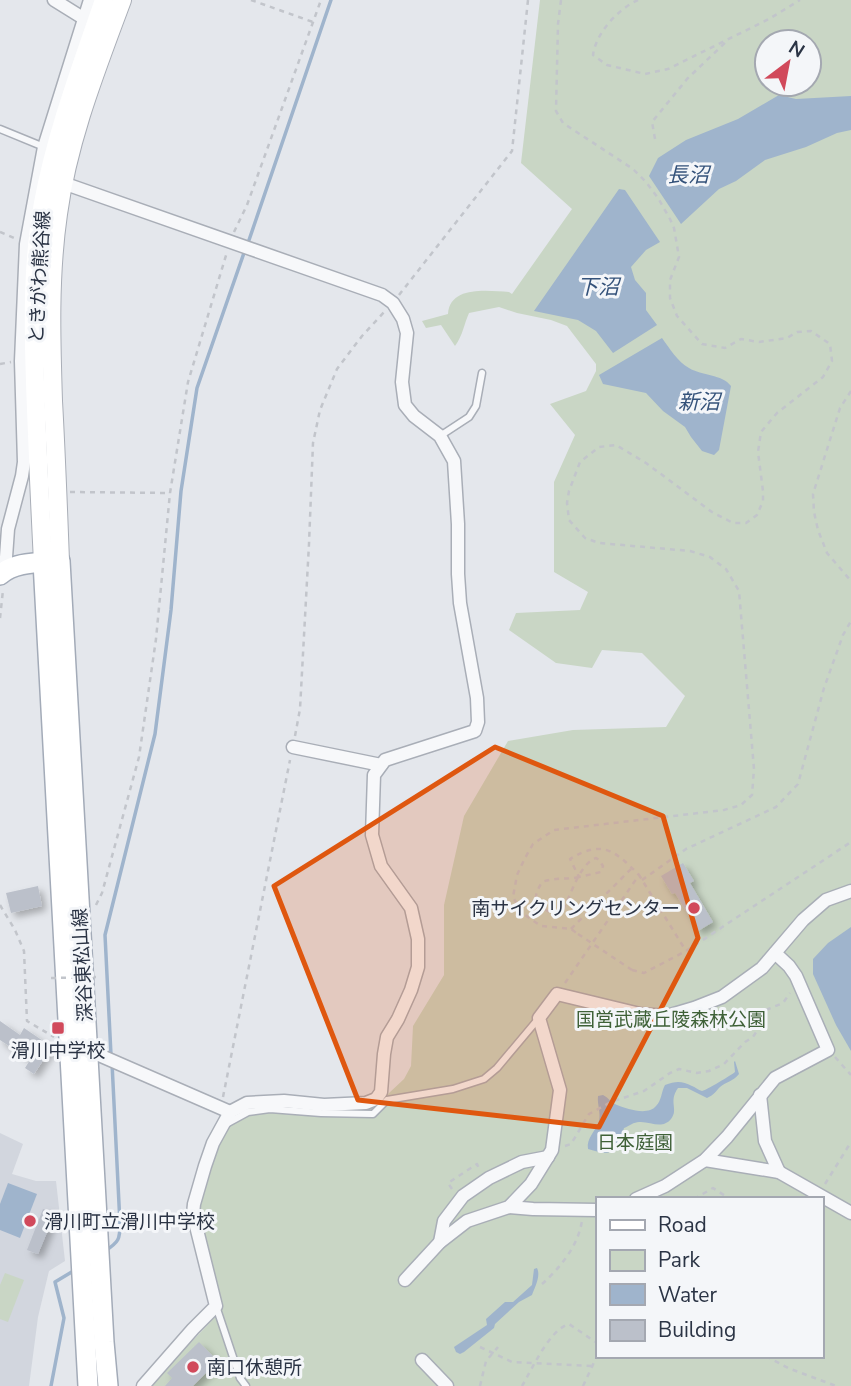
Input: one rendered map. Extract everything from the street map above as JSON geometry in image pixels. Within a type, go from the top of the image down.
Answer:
[{"type":"main road","name":"ときがわ熊谷線","points":[[52,562],[36,397],[34,292],[38,245],[49,148],[67,106],[104,0]]},
{"type":"main road","name":"ときがわ熊谷線","points":[[52,562],[53,247],[63,183],[83,111],[97,22],[122,0]]},
{"type":"main road","points":[[2,573],[28,564],[52,562]]},
{"type":"main road","name":"深谷東松山線","points":[[52,562],[79,1046],[99,1245],[108,1386]]},
{"type":"main road","name":"深谷東松山線","points":[[79,1046],[81,1256],[88,1386]]},
{"type":"street","points":[[54,0],[97,22]]},
{"type":"street","points":[[90,0],[97,22]]},
{"type":"street","points":[[2,573],[8,529],[24,462],[21,361],[26,244],[49,148]]},
{"type":"street","points":[[63,183],[382,295],[393,303],[407,333],[402,382],[405,405],[414,416],[440,436],[454,461],[460,603],[477,698],[478,722],[475,731],[385,760],[374,775],[372,835],[381,866],[411,908],[418,939],[418,967],[411,990],[387,1037],[381,1092],[376,1099],[366,1103],[324,1105],[284,1101],[247,1103],[226,1109],[79,1046]]},
{"type":"street","points":[[293,747],[381,765]]},
{"type":"street","points":[[509,1207],[531,1184],[550,1153],[560,1090],[538,1018],[557,994],[640,1014],[667,1016],[722,997],[762,968],[803,920],[825,900],[851,891]]},
{"type":"street","points":[[640,1197],[665,1186],[705,1160],[775,1078],[828,1049],[789,965],[775,953]]},
{"type":"street","points":[[760,1095],[765,1141],[779,1172]]},
{"type":"street","points":[[143,1386],[216,1306],[193,1214],[205,1166],[222,1126],[226,1109]]},
{"type":"street","points":[[440,1242],[443,1221],[463,1196],[489,1178],[522,1162],[550,1153]]},
{"type":"street","points":[[705,1160],[779,1172],[822,1197]]},
{"type":"street","points":[[823,1198],[851,1213]]},
{"type":"street","points":[[405,1280],[440,1242],[467,1222],[509,1207],[596,1210]]},
{"type":"street","points":[[422,1360],[447,1386]]},
{"type":"lane","points":[[0,130],[49,148]]},
{"type":"lane","points":[[440,436],[469,417],[476,406],[481,373]]},
{"type":"lane","points":[[222,1126],[248,1112],[270,1108],[373,1114],[387,1100],[453,1089],[484,1079],[497,1068],[538,1018]]},
{"type":"lane","points":[[216,1306],[244,1385]]},
{"type":"path","points":[[251,0],[313,22]]},
{"type":"path","points":[[96,905],[102,893],[139,757],[156,639],[170,492],[188,382],[231,242],[321,0]]},
{"type":"path","points":[[226,1109],[300,709],[312,456],[320,410],[337,369],[362,336],[393,303],[512,151],[528,0]]},
{"type":"path","points":[[561,0],[556,111],[563,123],[633,169],[664,208],[674,228],[679,257],[670,281],[670,298],[677,316],[702,344],[724,348],[741,340],[759,342],[811,331],[830,344],[832,360],[823,377],[777,413],[761,432],[758,452],[763,501],[757,515],[746,523],[733,523],[712,512],[646,463],[616,445],[599,447],[580,462],[567,503],[569,520],[585,538],[599,543],[690,551],[710,557],[726,569],[739,592],[754,769],[751,795],[741,805],[724,810],[554,830],[533,844],[517,875],[513,897],[522,913],[541,926],[571,929],[632,970],[644,973],[686,951],[851,842]]},
{"type":"path","points":[[638,0],[611,20],[594,46],[593,55],[607,65],[645,74],[668,69],[769,19],[800,0]]},
{"type":"path","points":[[655,139],[653,122],[687,79],[731,38]]},
{"type":"path","points":[[0,232],[26,244]]},
{"type":"path","points":[[851,391],[840,408],[813,494],[818,530],[827,553],[851,581]]},
{"type":"path","points":[[67,492],[170,492]]},
{"type":"path","points":[[0,618],[2,573]]},
{"type":"path","points":[[642,880],[686,849],[776,807],[798,784],[824,688],[843,635],[851,621]]},
{"type":"path","points":[[579,877],[570,859],[595,848],[611,850],[619,855],[639,875],[686,951]]},
{"type":"path","points":[[579,877],[562,911],[551,913],[540,907],[536,892],[542,882],[555,877],[568,879],[579,877],[601,872],[603,866],[599,860],[590,860],[579,877]]},
{"type":"path","points":[[571,929],[632,868]]},
{"type":"path","points":[[557,994],[639,875]]},
{"type":"path","points":[[0,905],[24,951],[27,1020],[58,1039],[79,1046]]},
{"type":"path","points":[[51,978],[100,976]]},
{"type":"path","points":[[550,1153],[571,1144],[589,1114],[611,1102],[644,1091],[679,1069],[697,1073],[724,1064],[753,1037],[766,1010],[783,1003],[797,981]]},
{"type":"path","points":[[828,1049],[851,1075]]},
{"type":"path","points":[[818,1195],[851,1142]]},
{"type":"path","points":[[697,1197],[713,1188],[727,1197]]},
{"type":"path","points":[[542,1284],[558,1270],[581,1233],[583,1210]]},
{"type":"path","points":[[522,1386],[551,1338],[562,1326],[569,1324],[596,1342]]},
{"type":"path","points":[[480,1346],[512,1362],[592,1366]]},
{"type":"path","points":[[480,1386],[486,1361],[498,1347]]},
{"type":"path","points":[[583,1386],[596,1358]]},
{"type":"path","points":[[770,1358],[836,1386]]},
{"type":"highlighted area","points":[[495,747],[663,816],[698,938],[599,1127],[358,1100],[274,886]]},
{"type":"shaded area","name":"滑川町立滑川中学校","points":[[0,1133],[23,1144],[12,1174],[36,1181],[56,1181],[65,1261],[49,1271],[38,1317],[29,1386],[0,1386]]},
{"type":"green space","name":"国営武蔵丘陵森林公園","points":[[540,0],[851,0],[851,1386],[149,1386],[222,1310],[197,1219],[206,1181],[233,1117],[250,1107],[382,1102],[404,1079],[411,1066],[413,1026],[444,975],[444,905],[464,816],[508,741],[573,730],[666,727],[685,696],[642,653],[602,650],[592,668],[556,663],[509,630],[516,613],[580,610],[588,592],[554,572],[554,482],[575,435],[550,404],[586,391],[596,371],[596,364],[567,326],[499,307],[469,313],[455,346],[441,325],[426,328],[422,321],[448,314],[450,305],[463,294],[481,291],[512,294],[572,209],[521,163]]},
{"type":"green space","points":[[5,1273],[24,1280],[8,1322],[0,1319],[0,1285]]},
{"type":"water","name":"長沼","points":[[851,96],[851,130],[765,160],[736,181],[719,189],[681,224],[649,176],[658,158],[686,140],[738,119],[774,98]]},
{"type":"water","name":"下沼","points":[[619,189],[625,190],[660,242],[646,250],[631,267],[635,280],[646,293],[646,310],[657,325],[613,353],[596,331],[578,320],[534,311]]},
{"type":"water","name":"新沼","points":[[662,338],[685,365],[694,371],[722,379],[731,386],[719,450],[714,455],[702,451],[685,427],[663,411],[646,393],[603,384],[599,375]]},
{"type":"water","points":[[851,927],[851,1051],[813,974],[813,959],[828,943]]},
{"type":"water","points":[[735,1061],[739,1074],[713,1095],[707,1098],[687,1088],[678,1088],[674,1097],[674,1112],[667,1122],[660,1125],[635,1123],[624,1128],[613,1151],[603,1153],[588,1149],[588,1141],[599,1121],[598,1096],[603,1095],[626,1108],[648,1111],[658,1104],[665,1085],[682,1082],[702,1091],[735,1072]]},
{"type":"water","points":[[8,1183],[37,1194],[20,1238],[0,1230],[0,1204]]},
{"type":"water","points":[[537,1268],[538,1278],[532,1295],[519,1302],[494,1328],[464,1352],[456,1352],[454,1347],[487,1325],[486,1319],[505,1302],[513,1302],[532,1285],[534,1269]]},
{"type":"building","name":"南サイクリングセンター","points":[[683,863],[694,881],[690,883],[713,922],[698,931],[675,893],[672,894],[661,876]]},
{"type":"building","points":[[38,886],[42,906],[11,913],[6,893]]},
{"type":"building","points":[[0,1021],[20,1035],[24,1028],[52,1047],[34,1074],[25,1068],[30,1060],[0,1040]]},
{"type":"building","points":[[43,1209],[55,1213],[38,1254],[27,1250]]},
{"type":"building","name":"南口休憩所","points":[[199,1342],[218,1361],[193,1386],[165,1386],[172,1378],[167,1373]]},
{"type":"waterway","points":[[248,243],[331,0]]},
{"type":"waterway","points":[[111,1055],[105,935],[155,734],[171,610],[181,491],[197,388],[245,250]]},
{"type":"waterway","points":[[105,1251],[118,1240],[120,1229],[112,1063]]},
{"type":"waterway","points":[[51,1386],[64,1318],[55,1282],[75,1270]]},
{"type":"place","name":"南サイクリングセンター","points":[[694,908]]},
{"type":"place","name":"滑川中学校","points":[[58,1028]]},
{"type":"place","name":"滑川町立滑川中学校","points":[[30,1221]]},
{"type":"place","name":"南口休憩所","points":[[193,1367]]},
{"type":"park label","name":"日本庭園","points":[[635,1142]]}]
